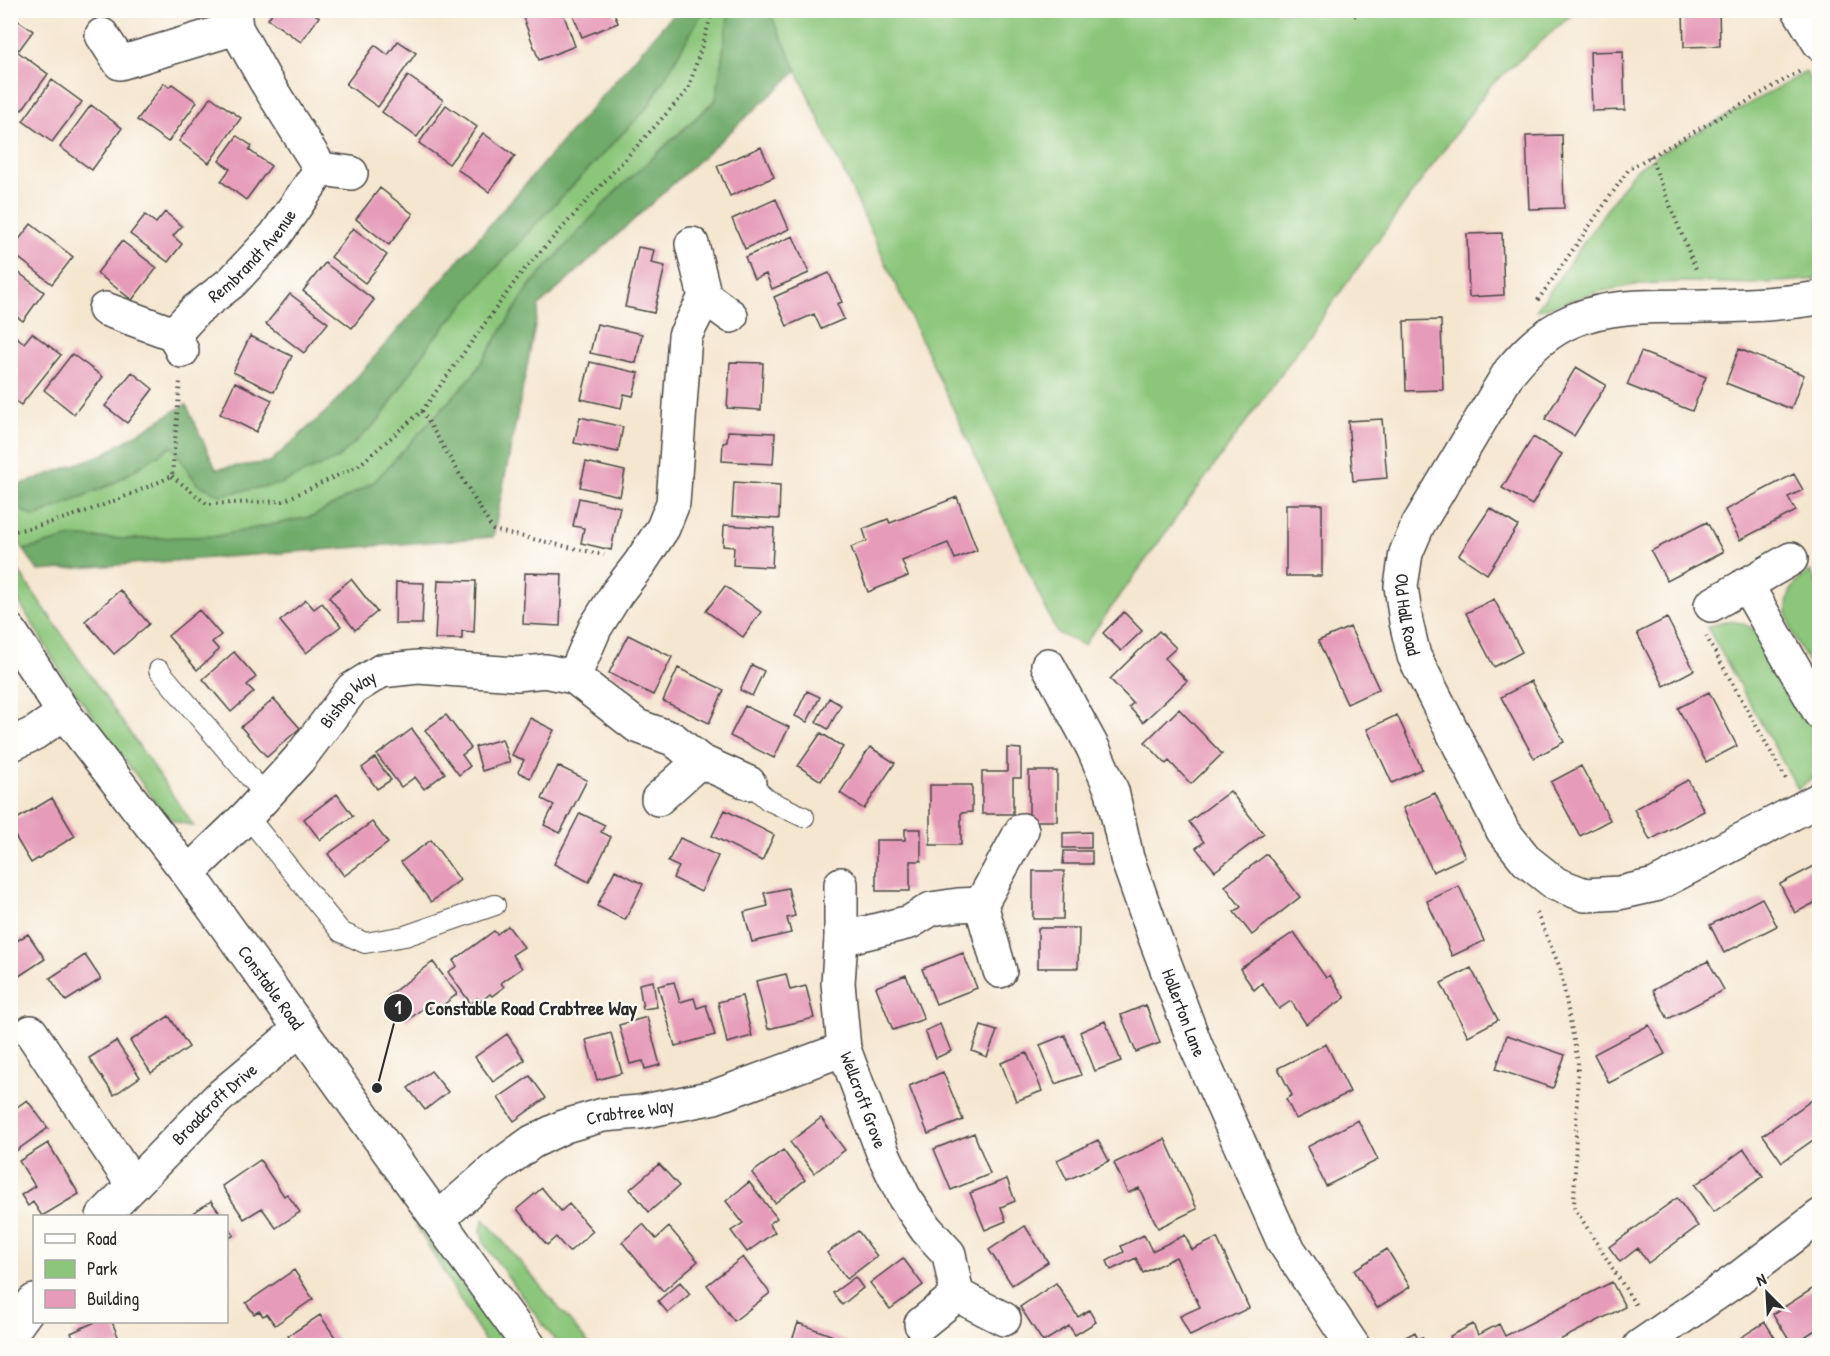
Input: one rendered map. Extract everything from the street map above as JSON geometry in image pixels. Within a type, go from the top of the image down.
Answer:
[{"type":"street","points":[[1799,10],[1815,55]]},
{"type":"street","name":"Rembrandt Avenue","points":[[102,35],[120,63],[235,19],[264,80],[336,171],[232,282],[196,310],[178,343]]},
{"type":"street","points":[[692,244],[705,297],[731,316]]},
{"type":"street","points":[[574,677],[595,628],[617,592],[663,528],[673,503],[685,336],[705,297]]},
{"type":"street","name":"Old Hall Road","points":[[1811,804],[1656,885],[1619,893],[1585,895],[1556,884],[1527,861],[1503,831],[1414,656],[1401,586],[1406,553],[1418,525],[1510,371],[1526,352],[1547,336],[1573,320],[1607,310],[1776,304],[1820,298]]},
{"type":"street","points":[[105,309],[178,343]]},
{"type":"street","points":[[1711,605],[1791,559]]},
{"type":"street","points":[[1746,584],[1820,713]]},
{"type":"street","name":"Constable Road","points":[[10,631],[64,713],[188,873],[529,1346]]},
{"type":"street","name":"Hollerton Lane","points":[[1048,664],[1093,748],[1112,791],[1127,858],[1183,1013],[1283,1241],[1353,1346]]},
{"type":"street","name":"Bishop Way","points":[[188,873],[257,805],[299,759],[351,689],[381,671],[418,667],[516,674],[545,670],[574,677],[637,726],[673,739],[700,761],[748,783]]},
{"type":"street","points":[[10,745],[35,733],[64,713]]},
{"type":"street","points":[[658,799],[700,761]]},
{"type":"street","points":[[1000,971],[981,904],[1022,830]]},
{"type":"street","name":"Wellcroft Grove","points":[[841,884],[838,983],[844,1049],[883,1153],[904,1197],[926,1229],[949,1254],[957,1295]]},
{"type":"street","points":[[841,939],[910,922],[932,909],[981,904]]},
{"type":"street","name":"Broadcroft Drive","points":[[104,1215],[218,1098],[300,1029]]},
{"type":"street","points":[[31,1032],[133,1185]]},
{"type":"street","name":"Crabtree Way","points":[[438,1219],[495,1169],[532,1142],[565,1126],[603,1115],[640,1112],[714,1098],[844,1049]]},
{"type":"street","points":[[1647,1340],[1738,1278],[1820,1216]]},
{"type":"street","points":[[921,1324],[957,1295],[1004,1318]]},
{"type":"street","points":[[10,1334],[33,1302]]},
{"type":"lane","points":[[159,670],[252,780],[257,805],[341,932],[365,943],[405,936],[495,905]]},
{"type":"lane","points":[[748,783],[768,800],[804,817]]},
{"type":"path","points":[[172,476],[207,504],[283,501],[358,466],[422,411],[522,272],[688,90],[713,10]]},
{"type":"path","points":[[1354,16],[1364,10]]},
{"type":"path","points":[[1547,336],[1528,313],[1629,170],[1815,55]]},
{"type":"path","points":[[1650,156],[1711,306]]},
{"type":"path","points":[[172,476],[178,343]]},
{"type":"path","points":[[422,411],[492,530],[640,563]]},
{"type":"path","points":[[10,532],[50,524],[123,499],[172,476]]},
{"type":"path","points":[[1711,605],[1703,630],[1811,804]]},
{"type":"path","points":[[1534,905],[1560,968],[1578,1062],[1574,1207],[1647,1340]]},
{"type":"green space","points":[[676,11],[729,11],[701,15],[648,107],[530,230],[430,343],[380,419],[338,458],[280,484],[220,495],[197,484],[172,446],[114,483],[34,517],[11,505],[11,488],[104,454],[186,404],[216,469],[270,462],[330,408]]},
{"type":"green space","points":[[729,11],[716,99],[615,192],[531,284],[474,374],[374,482],[314,516],[217,536],[129,539],[72,537],[24,550],[11,527],[10,505],[35,517],[114,483],[172,446],[197,484],[220,495],[380,419],[430,343],[530,230],[648,107],[701,15]]},
{"type":"green space","points":[[729,11],[769,11],[797,71],[539,306],[493,537],[38,571],[24,550],[72,537],[129,539],[217,536],[314,516],[374,482],[474,374],[531,284],[615,192],[716,100]]},
{"type":"green space","points":[[769,11],[1576,11],[1490,86],[1084,645],[1057,633]]},
{"type":"green space","points":[[1806,72],[1819,97],[1819,279],[1753,284],[1686,282],[1639,284],[1598,292],[1536,311],[1632,173],[1658,154]]},
{"type":"green space","points":[[10,559],[194,826],[174,821],[160,808],[62,674],[11,588]]},
{"type":"green space","points":[[1811,571],[1819,588],[1819,680],[1795,638],[1787,609],[1789,595],[1796,583]]},
{"type":"green space","points":[[1724,621],[1746,625],[1763,639],[1819,741],[1818,769],[1812,778],[1798,789],[1707,627]]},
{"type":"green space","points":[[408,1212],[509,1345],[487,1345]]},
{"type":"green space","points":[[484,1219],[590,1345],[558,1345],[484,1244],[481,1230]]},
{"type":"building","points":[[274,10],[309,10],[319,17],[301,42],[268,19]]},
{"type":"building","points":[[533,10],[562,10],[575,46],[539,60],[522,15]]},
{"type":"building","points":[[571,10],[613,10],[618,23],[582,37]]},
{"type":"building","points":[[1683,10],[1719,10],[1720,46],[1684,47]]},
{"type":"building","points":[[10,15],[33,31],[19,50],[10,43]]},
{"type":"building","points":[[398,41],[416,53],[378,107],[346,84],[375,45],[388,55]]},
{"type":"building","points":[[10,46],[48,74],[22,110],[10,102]]},
{"type":"building","points":[[1623,51],[1625,110],[1592,111],[1590,52]]},
{"type":"building","points":[[408,76],[443,100],[417,137],[382,112]]},
{"type":"building","points":[[52,80],[82,102],[52,142],[23,121]]},
{"type":"building","points":[[164,83],[169,87],[172,84],[197,102],[168,142],[137,120]]},
{"type":"building","points":[[211,97],[241,118],[209,163],[179,141]]},
{"type":"building","points":[[91,105],[122,128],[92,170],[60,147]]},
{"type":"building","points":[[446,105],[477,127],[449,164],[419,143]]},
{"type":"building","points":[[483,133],[515,156],[489,192],[457,169]]},
{"type":"building","points":[[1562,135],[1564,208],[1529,209],[1526,136]]},
{"type":"building","points":[[237,136],[252,146],[249,150],[271,166],[246,200],[221,181],[230,169],[219,161]]},
{"type":"building","points":[[761,147],[774,177],[730,196],[717,166]]},
{"type":"building","points":[[380,188],[413,214],[389,245],[356,219]]},
{"type":"building","points":[[776,199],[789,229],[745,249],[732,219]]},
{"type":"building","points":[[165,212],[182,226],[173,236],[182,244],[168,262],[130,234],[145,215],[156,223]]},
{"type":"building","points":[[31,224],[73,257],[52,284],[10,251]]},
{"type":"building","points":[[353,228],[387,255],[365,283],[331,257]]},
{"type":"building","points":[[1502,233],[1504,295],[1469,297],[1467,234]]},
{"type":"building","points":[[793,236],[809,273],[772,289],[766,274],[754,279],[745,257]]},
{"type":"building","points":[[122,241],[157,268],[132,300],[97,273]]},
{"type":"building","points":[[638,247],[654,250],[651,263],[665,266],[654,313],[625,307]]},
{"type":"building","points":[[325,263],[374,300],[352,328],[303,291]]},
{"type":"building","points":[[10,266],[44,292],[23,321],[10,312]]},
{"type":"building","points":[[829,273],[842,302],[837,304],[844,319],[821,329],[814,314],[787,326],[774,297]]},
{"type":"building","points":[[290,294],[328,323],[304,353],[266,324]]},
{"type":"building","points":[[1441,320],[1443,390],[1406,391],[1404,321]]},
{"type":"building","points":[[597,324],[642,334],[636,363],[590,353]]},
{"type":"building","points":[[10,332],[24,343],[32,333],[61,355],[21,405],[10,397],[10,381],[13,378],[10,376]]},
{"type":"building","points":[[250,336],[292,356],[274,392],[233,372]]},
{"type":"building","points":[[1739,349],[1804,375],[1791,409],[1726,383]]},
{"type":"building","points":[[1641,352],[1706,377],[1692,411],[1627,385]]},
{"type":"building","points":[[72,354],[103,377],[74,414],[44,390]]},
{"type":"building","points":[[590,362],[639,373],[633,396],[624,394],[621,408],[581,399]]},
{"type":"building","points":[[730,362],[763,363],[761,410],[727,408]]},
{"type":"building","points":[[1576,367],[1606,385],[1574,436],[1545,419]]},
{"type":"building","points":[[132,372],[153,389],[127,423],[105,406]]},
{"type":"building","points":[[235,382],[272,400],[256,432],[220,414]]},
{"type":"building","points":[[580,417],[623,427],[618,452],[574,443]]},
{"type":"building","points":[[1382,419],[1387,478],[1353,481],[1348,421]]},
{"type":"building","points":[[728,431],[775,433],[773,464],[722,461],[723,443],[727,442]]},
{"type":"building","points":[[1533,437],[1562,454],[1532,505],[1502,488]]},
{"type":"building","points":[[586,462],[625,471],[620,496],[580,487]]},
{"type":"building","points":[[1794,474],[1803,490],[1788,497],[1796,511],[1740,540],[1725,510]]},
{"type":"building","points":[[734,482],[780,485],[779,519],[732,516]]},
{"type":"building","points":[[957,497],[977,550],[955,559],[948,543],[902,561],[908,576],[868,592],[851,547],[867,541],[863,529],[888,519],[890,523]]},
{"type":"building","points":[[579,498],[620,507],[611,550],[581,543],[584,528],[573,526]]},
{"type":"building","points":[[1286,504],[1322,504],[1322,576],[1286,576]]},
{"type":"building","points":[[1490,508],[1518,526],[1487,574],[1459,555]]},
{"type":"building","points":[[1707,522],[1723,552],[1667,581],[1651,551]]},
{"type":"building","points":[[724,525],[774,528],[772,567],[733,565],[734,547],[723,546]]},
{"type":"building","points":[[525,573],[562,574],[560,626],[523,624]]},
{"type":"building","points":[[351,579],[377,612],[355,630],[329,597]]},
{"type":"building","points":[[438,580],[476,581],[474,632],[462,631],[462,639],[435,639]]},
{"type":"building","points":[[396,582],[424,583],[422,624],[395,624]]},
{"type":"building","points":[[725,586],[761,612],[743,637],[706,611]]},
{"type":"building","points":[[120,590],[149,624],[114,654],[85,621]]},
{"type":"building","points":[[1494,599],[1522,652],[1494,667],[1466,613]]},
{"type":"building","points":[[306,600],[314,609],[322,603],[341,626],[306,653],[280,621]]},
{"type":"building","points":[[199,610],[221,635],[212,642],[219,650],[197,670],[168,636]]},
{"type":"building","points":[[1124,612],[1142,631],[1121,651],[1103,633]]},
{"type":"building","points":[[1667,618],[1694,670],[1664,686],[1637,633]]},
{"type":"building","points":[[1350,627],[1379,689],[1347,704],[1318,641]]},
{"type":"building","points":[[1159,631],[1176,648],[1165,658],[1187,681],[1143,722],[1129,707],[1133,703],[1110,679]]},
{"type":"building","points":[[628,635],[672,657],[653,695],[609,673]]},
{"type":"building","points":[[234,652],[256,677],[247,685],[254,692],[231,712],[203,679]]},
{"type":"building","points":[[752,665],[764,671],[752,696],[740,690]]},
{"type":"building","points":[[678,668],[724,690],[709,723],[663,701]]},
{"type":"building","points":[[1531,681],[1564,742],[1534,758],[1501,697]]},
{"type":"building","points":[[807,691],[820,697],[807,722],[795,716]]},
{"type":"building","points":[[1709,692],[1737,746],[1706,762],[1678,708]]},
{"type":"building","points":[[829,698],[841,705],[828,729],[816,722]]},
{"type":"building","points":[[274,699],[300,728],[267,757],[241,727]]},
{"type":"building","points":[[745,706],[789,727],[774,758],[730,736]]},
{"type":"building","points":[[1179,709],[1222,754],[1191,784],[1169,761],[1166,764],[1145,742]]},
{"type":"building","points":[[446,715],[471,748],[462,755],[470,766],[459,775],[425,730]]},
{"type":"building","points":[[1397,715],[1422,769],[1392,783],[1367,729]]},
{"type":"building","points":[[530,718],[554,730],[530,778],[518,772],[524,760],[512,755]]},
{"type":"building","points":[[412,729],[445,773],[424,789],[415,777],[401,787],[377,755]]},
{"type":"building","points":[[821,733],[843,747],[821,781],[798,766]]},
{"type":"building","points":[[502,739],[510,762],[482,771],[475,747]]},
{"type":"building","points":[[870,747],[895,763],[864,809],[840,793]]},
{"type":"building","points":[[1007,748],[1021,749],[1021,778],[1013,778],[1013,814],[982,814],[982,772],[1007,772]]},
{"type":"building","points":[[375,758],[391,780],[377,789],[362,768]]},
{"type":"building","points":[[558,766],[587,780],[560,833],[544,825],[554,805],[542,799]]},
{"type":"building","points":[[1581,766],[1610,820],[1580,836],[1551,782]]},
{"type":"building","points":[[1029,771],[1057,771],[1057,821],[1029,821]]},
{"type":"building","points":[[1688,780],[1704,811],[1650,840],[1634,809]]},
{"type":"building","points":[[930,785],[972,785],[972,812],[961,813],[961,845],[930,845]]},
{"type":"building","points":[[1230,791],[1264,834],[1215,871],[1196,848],[1204,842],[1189,822]]},
{"type":"building","points":[[1435,793],[1465,857],[1433,872],[1403,808]]},
{"type":"building","points":[[337,794],[353,816],[320,840],[304,819]]},
{"type":"building","points":[[52,798],[75,836],[31,863],[10,828],[10,823]]},
{"type":"building","points":[[725,810],[774,835],[762,861],[712,836]]},
{"type":"building","points":[[580,813],[605,825],[601,832],[611,837],[589,882],[554,864]]},
{"type":"building","points":[[372,822],[388,843],[344,876],[328,854]]},
{"type":"building","points":[[905,829],[921,829],[921,861],[910,861],[910,891],[876,891],[876,840],[905,840]]},
{"type":"building","points":[[1091,832],[1091,848],[1063,848],[1063,833]]},
{"type":"building","points":[[680,838],[718,856],[701,892],[673,878],[679,867],[668,862]]},
{"type":"building","points":[[431,840],[460,880],[431,902],[401,862]]},
{"type":"building","points":[[1064,851],[1092,851],[1092,864],[1063,864]]},
{"type":"building","points":[[1267,854],[1300,897],[1252,935],[1234,912],[1241,907],[1225,886]]},
{"type":"building","points":[[1820,863],[1820,900],[1795,913],[1780,884]]},
{"type":"building","points":[[615,870],[643,884],[625,920],[597,906]]},
{"type":"building","points":[[1033,871],[1064,871],[1063,919],[1033,919]]},
{"type":"building","points":[[1459,886],[1484,941],[1452,956],[1427,901]]},
{"type":"building","points":[[788,888],[795,916],[787,918],[791,933],[752,942],[744,912],[768,906],[764,893]]},
{"type":"building","points":[[1762,898],[1777,926],[1724,953],[1710,925]]},
{"type":"building","points":[[508,926],[524,947],[512,955],[522,968],[501,983],[504,987],[492,996],[490,994],[480,1002],[477,998],[471,1004],[448,972],[457,966],[453,961],[494,931],[497,934]]},
{"type":"building","points":[[1038,928],[1079,928],[1078,968],[1038,968]]},
{"type":"building","points":[[1294,932],[1326,978],[1330,975],[1345,998],[1306,1024],[1291,1001],[1279,1009],[1262,983],[1254,990],[1240,969]]},
{"type":"building","points":[[28,934],[45,959],[10,982],[10,945]]},
{"type":"building","points":[[963,953],[977,988],[936,1004],[922,969]]},
{"type":"building","points":[[85,955],[101,979],[66,1001],[50,978]]},
{"type":"building","points":[[1708,961],[1724,990],[1668,1019],[1653,990]]},
{"type":"building","points":[[433,962],[457,994],[433,1013],[427,1005],[407,1021],[388,996]]},
{"type":"building","points":[[1471,968],[1498,1020],[1468,1036],[1441,983]]},
{"type":"building","points":[[786,974],[790,990],[806,986],[814,1018],[768,1029],[756,981]]},
{"type":"building","points":[[906,975],[924,1019],[893,1030],[876,987]]},
{"type":"building","points":[[653,981],[657,1007],[643,1009],[639,984]]},
{"type":"building","points":[[674,982],[680,1002],[694,998],[697,1008],[706,1005],[715,1035],[675,1046],[658,986]]},
{"type":"building","points":[[742,996],[752,1036],[727,1043],[718,1002]]},
{"type":"building","points":[[1146,1005],[1160,1043],[1136,1052],[1121,1015]]},
{"type":"building","points":[[169,1016],[189,1047],[151,1073],[130,1041]]},
{"type":"building","points":[[647,1017],[660,1065],[645,1069],[643,1061],[630,1064],[619,1025]]},
{"type":"building","points":[[1105,1021],[1121,1061],[1095,1071],[1080,1032]]},
{"type":"building","points":[[940,1024],[951,1051],[936,1058],[925,1031]]},
{"type":"building","points":[[1649,1025],[1665,1054],[1609,1083],[1594,1054]]},
{"type":"building","points":[[981,1026],[997,1031],[987,1057],[972,1051]]},
{"type":"building","points":[[611,1033],[622,1073],[597,1080],[586,1040]]},
{"type":"building","points":[[507,1034],[525,1060],[493,1082],[475,1057]]},
{"type":"building","points":[[1065,1035],[1081,1075],[1055,1084],[1040,1045]]},
{"type":"building","points":[[1507,1035],[1565,1055],[1553,1088],[1496,1069]]},
{"type":"building","points":[[116,1041],[140,1077],[114,1095],[89,1058]]},
{"type":"building","points":[[1326,1044],[1350,1092],[1296,1119],[1286,1099],[1292,1095],[1278,1068]]},
{"type":"building","points":[[1027,1053],[1042,1091],[1016,1101],[1001,1063]]},
{"type":"building","points":[[431,1071],[448,1092],[425,1110],[408,1088]]},
{"type":"building","points":[[943,1072],[963,1120],[928,1134],[909,1086]]},
{"type":"building","points":[[530,1076],[546,1098],[514,1121],[498,1098]]},
{"type":"building","points":[[27,1100],[48,1128],[10,1155],[10,1112]]},
{"type":"building","points":[[1812,1100],[1820,1110],[1820,1135],[1782,1162],[1763,1135]]},
{"type":"building","points":[[821,1118],[845,1150],[814,1173],[790,1142]]},
{"type":"building","points":[[1358,1120],[1378,1160],[1326,1186],[1307,1147]]},
{"type":"building","points":[[974,1133],[990,1174],[951,1190],[934,1149]]},
{"type":"building","points":[[1165,1139],[1197,1209],[1158,1228],[1139,1188],[1128,1193],[1114,1163]]},
{"type":"building","points":[[1098,1140],[1109,1161],[1067,1180],[1057,1160]]},
{"type":"building","points":[[48,1143],[79,1194],[41,1215],[33,1202],[28,1206],[21,1195],[35,1186],[19,1161]]},
{"type":"building","points":[[1744,1149],[1763,1176],[1714,1212],[1695,1185]]},
{"type":"building","points":[[783,1150],[805,1180],[775,1203],[752,1173]]},
{"type":"building","points":[[260,1160],[284,1196],[287,1194],[300,1212],[276,1228],[262,1208],[244,1219],[222,1186]]},
{"type":"building","points":[[659,1164],[679,1186],[649,1212],[630,1189]]},
{"type":"building","points":[[1007,1179],[1015,1201],[1001,1207],[1006,1221],[985,1230],[970,1193]]},
{"type":"building","points":[[749,1182],[777,1218],[769,1224],[775,1232],[747,1252],[731,1231],[743,1223],[726,1201]]},
{"type":"building","points":[[542,1188],[561,1211],[569,1204],[593,1231],[569,1252],[556,1237],[547,1245],[517,1209]]},
{"type":"building","points":[[1677,1198],[1698,1226],[1648,1263],[1638,1248],[1620,1262],[1609,1247]]},
{"type":"building","points":[[211,1201],[221,1215],[190,1215]]},
{"type":"building","points":[[643,1224],[656,1239],[669,1227],[698,1261],[663,1291],[622,1242]]},
{"type":"building","points":[[1025,1226],[1048,1262],[1012,1285],[989,1250]]},
{"type":"building","points":[[228,1227],[234,1235],[228,1239]]},
{"type":"building","points":[[858,1231],[877,1256],[847,1279],[827,1253]]},
{"type":"building","points":[[1144,1235],[1152,1251],[1185,1235],[1192,1250],[1217,1238],[1249,1308],[1190,1336],[1180,1316],[1200,1307],[1176,1257],[1143,1273],[1136,1258],[1111,1270],[1107,1261],[1124,1252],[1121,1246]]},
{"type":"building","points":[[1387,1249],[1410,1287],[1377,1308],[1354,1270]]},
{"type":"building","points":[[743,1257],[770,1293],[734,1321],[707,1285]]},
{"type":"building","points":[[903,1258],[923,1285],[890,1309],[870,1283]]},
{"type":"building","points":[[294,1270],[313,1299],[275,1325],[267,1314],[263,1316],[259,1311],[254,1314],[246,1303]]},
{"type":"building","points":[[855,1277],[863,1288],[842,1305],[833,1293]]},
{"type":"building","points":[[680,1282],[690,1294],[668,1313],[658,1301]]},
{"type":"building","points":[[1612,1282],[1625,1307],[1548,1346],[1454,1346],[1450,1336],[1473,1324],[1478,1335],[1499,1324],[1505,1336]]},
{"type":"building","points":[[1056,1283],[1078,1317],[1089,1310],[1096,1322],[1075,1335],[1069,1326],[1043,1342],[1020,1307]]},
{"type":"building","points":[[1820,1284],[1820,1327],[1792,1345],[1773,1314]]},
{"type":"building","points":[[320,1315],[341,1346],[295,1346],[288,1336]]},
{"type":"building","points":[[1765,1322],[1780,1346],[1728,1346],[1740,1338]]},
{"type":"building","points":[[93,1323],[112,1323],[122,1346],[76,1346],[71,1333]]},
{"type":"building","points":[[798,1323],[847,1341],[846,1346],[790,1346]]},
{"type":"building","points":[[1415,1332],[1418,1339],[1422,1337],[1427,1346],[1389,1346]]},
{"type":"place","name":"Constable Road Crabtree Way","points":[[377,1088]]}]
